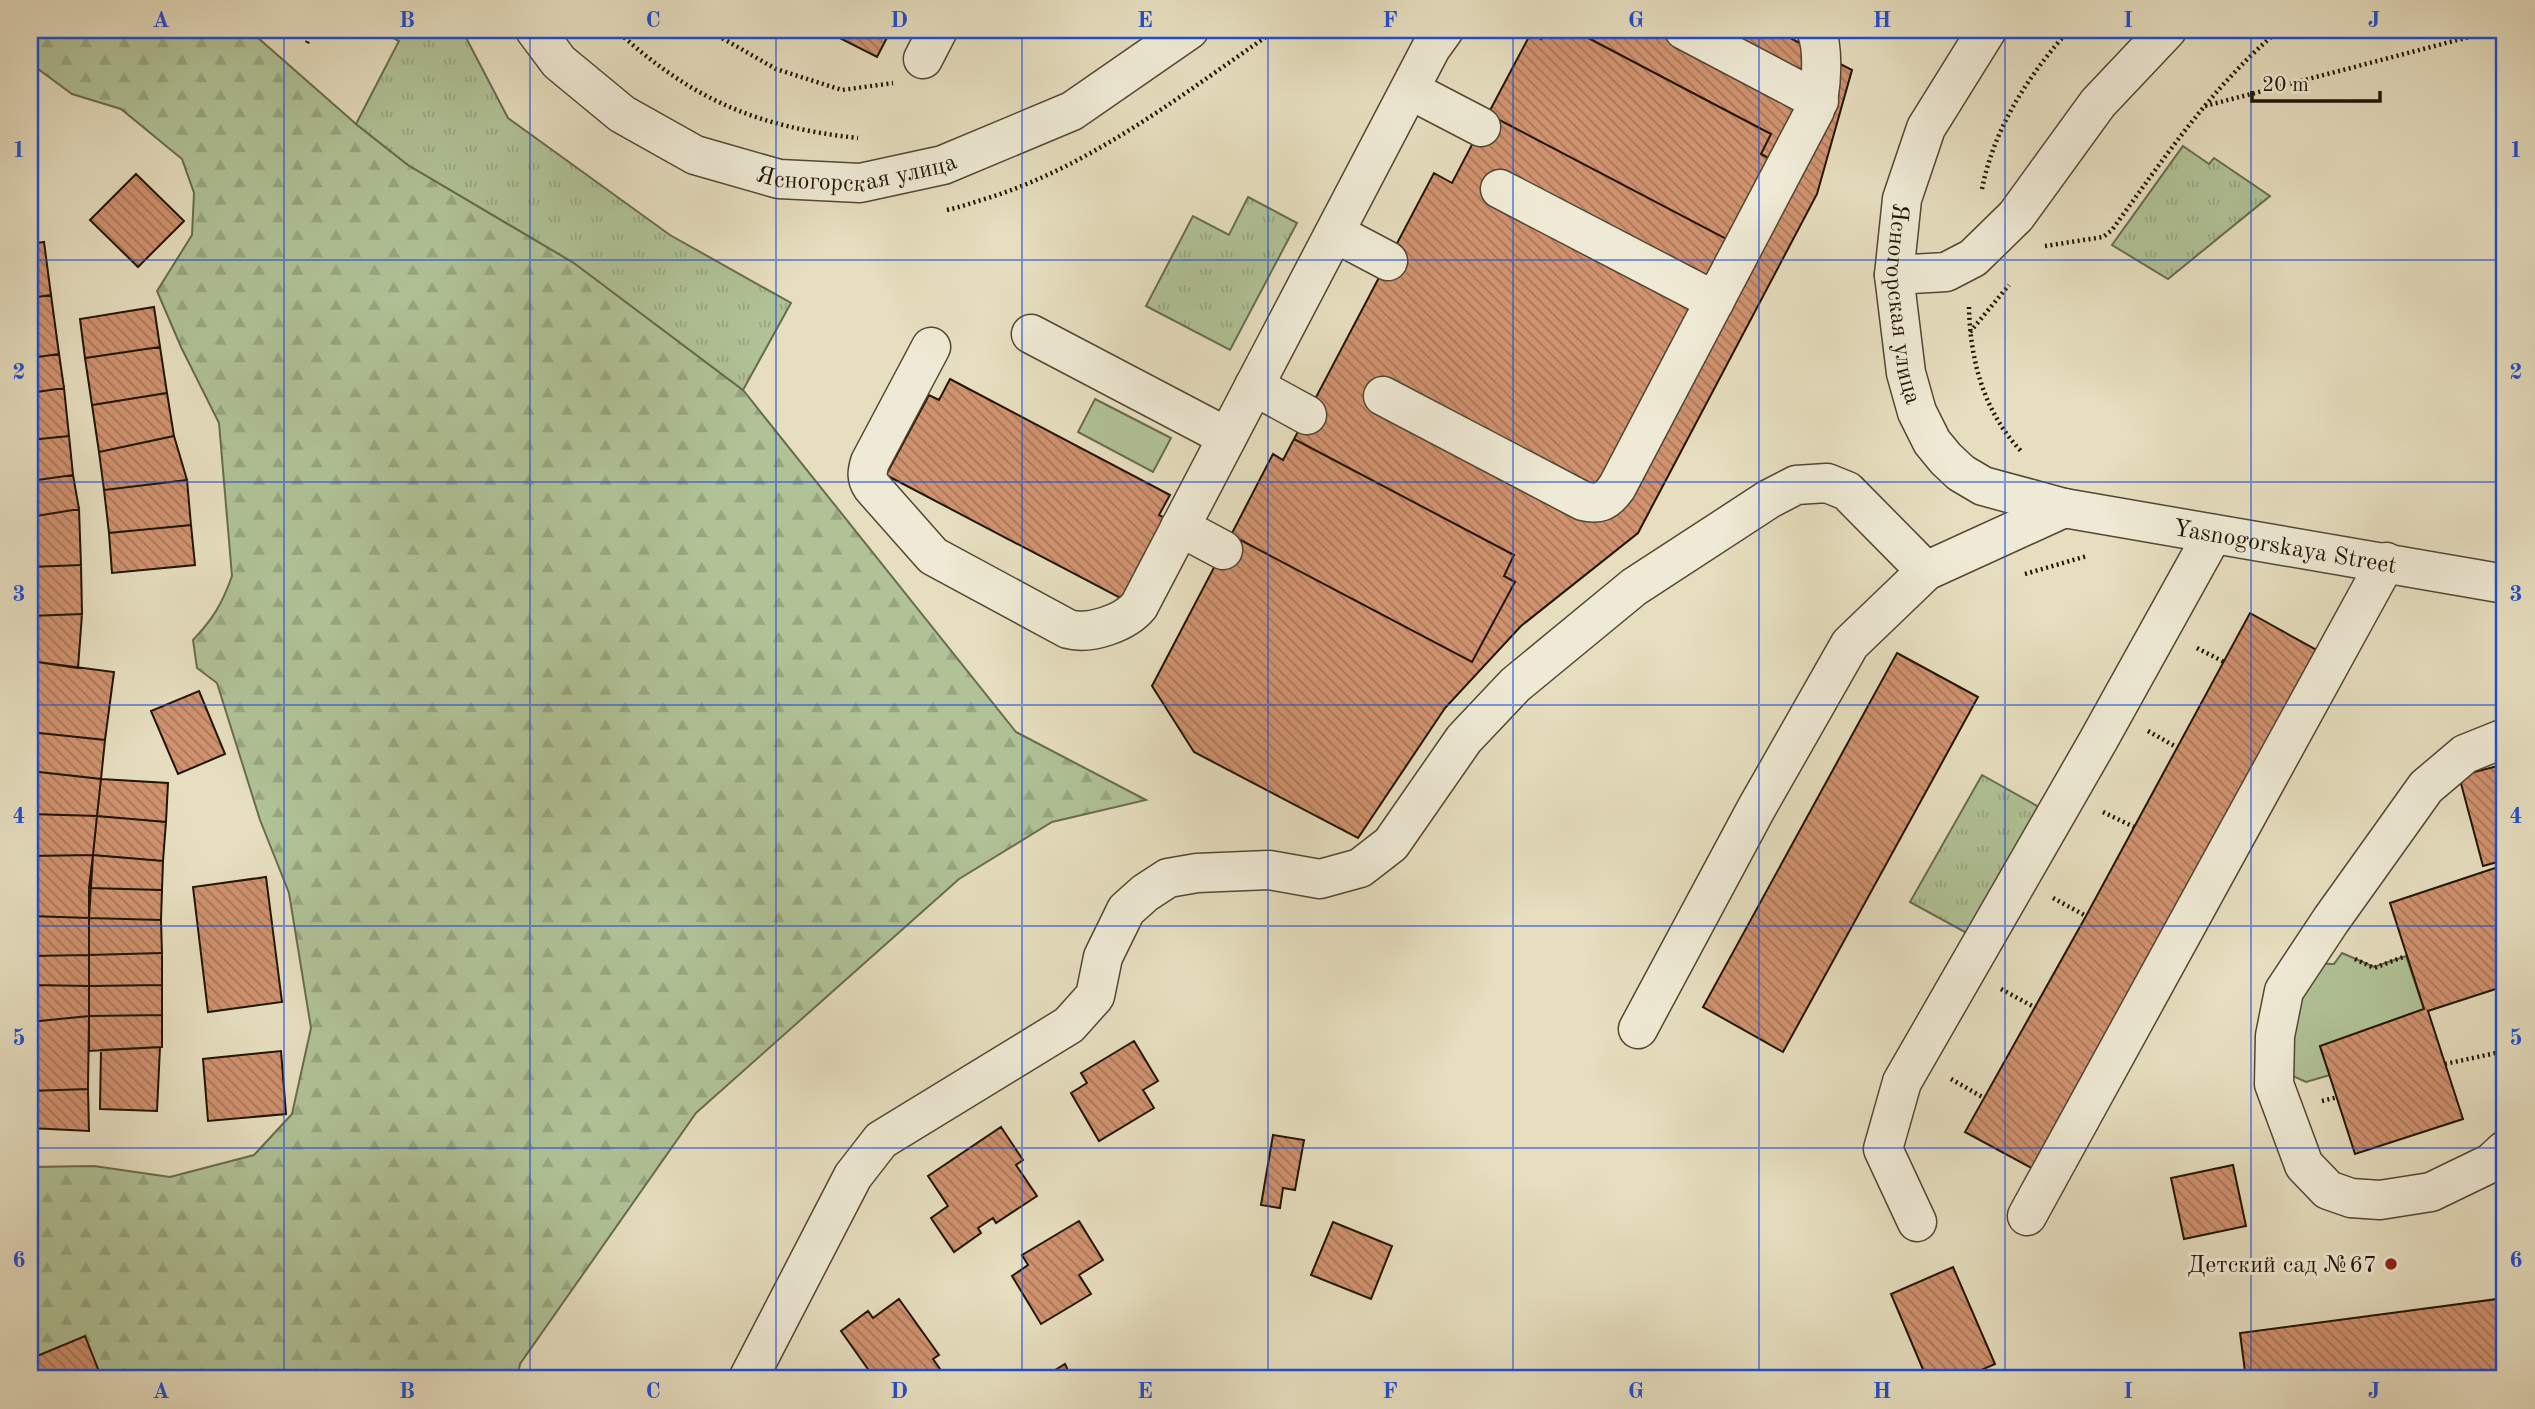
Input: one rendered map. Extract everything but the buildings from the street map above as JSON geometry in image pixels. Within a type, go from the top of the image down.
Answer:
[{"type":"street","name":"Ясногорская улица","points":[[535,30],[559,62],[622,114],[695,155],[779,178],[860,183],[943,165],[1072,111],[1189,30]]},
{"type":"street","points":[[931,348],[867,472],[872,487],[933,556],[1068,629],[1077,632],[1132,614],[1139,606],[1432,48],[1444,30]]},
{"type":"street","points":[[1684,30],[1819,101]]},
{"type":"street","points":[[1383,396],[1583,501],[1595,504],[1608,500],[1819,101],[1821,83],[1819,39],[1816,30]]},
{"type":"street","name":"Ясногорская улица","points":[[1987,30],[1926,128],[1902,198],[1894,275],[1906,373],[1917,412],[1932,442],[1961,473],[1983,486],[2064,508]]},
{"type":"street","points":[[1894,275],[1946,272],[1973,258],[2016,216],[2098,103],[2167,30]]},
{"type":"street","points":[[1410,90],[1481,127]]},
{"type":"street","points":[[1500,189],[1715,301]]},
{"type":"street","points":[[1335,233],[1388,261]]},
{"type":"street","points":[[1031,334],[1227,437]]},
{"type":"street","points":[[1254,386],[1307,415]]},
{"type":"street","points":[[748,1379],[853,1176],[881,1140],[1069,1025],[1095,996],[1103,957],[1126,910],[1145,893],[1168,878],[1197,873],[1269,870],[1320,879],[1360,868],[1391,844],[1464,739],[1514,685],[1634,587],[1769,499],[1796,485],[1827,482],[1847,491],[1926,571]]},
{"type":"street","points":[[1638,1029],[1756,809],[1850,644],[1926,571],[2064,508]]},
{"type":"street","name":"Yasnogorskaya Street","points":[[2064,508],[2505,584]]},
{"type":"street","points":[[1180,527],[1223,550]]},
{"type":"street","points":[[1917,1222],[1883,1149],[1902,1082],[2098,741],[2213,534]]},
{"type":"street","points":[[2027,1216],[2386,562]]},
{"type":"street","points":[[2505,738],[2465,754],[2426,787],[2317,941],[2284,991],[2275,1036],[2274,1084],[2304,1164],[2328,1190],[2351,1198],[2380,1200],[2431,1192],[2491,1163],[2505,1150]]},
{"type":"path","points":[[307,43],[313,30]]},
{"type":"path","points":[[616,30],[646,57],[684,84],[735,111],[796,129],[869,138]]},
{"type":"path","points":[[708,30],[776,69],[842,90],[891,84],[908,77],[930,44]]},
{"type":"path","points":[[1980,199],[1997,137],[2016,100],[2043,59],[2068,30]]},
{"type":"path","points":[[2040,247],[2103,237],[2112,230],[2202,107],[2245,59],[2279,30]]},
{"type":"path","points":[[2456,30],[2468,37]]},
{"type":"path","points":[[2202,107],[2492,31]]},
{"type":"path","points":[[1969,333],[2014,279]]},
{"type":"path","points":[[1969,304],[1969,333],[1976,368],[1987,401],[2005,435],[2029,459]]},
{"type":"path","points":[[2317,941],[2374,968],[2406,956]]},
{"type":"path","points":[[2445,1064],[2505,1051]]},
{"type":"green space","points":[[30,30],[249,30],[356,124],[408,165],[574,263],[743,390],[1016,732],[1146,800],[1052,822],[959,879],[696,1113],[520,1364],[517,1379],[30,1379],[30,1167],[94,1166],[170,1177],[254,1155],[292,1114],[311,1028],[289,893],[260,820],[217,683],[197,668],[193,640],[216,611],[232,576],[219,423],[157,291],[192,235],[194,193],[182,159],[121,109],[72,94],[30,63]]},
{"type":"green space","points":[[379,30],[462,30],[508,118],[670,235],[791,303],[743,390],[574,263],[408,165],[356,124],[399,41]]},
{"type":"green space","points":[[2183,146],[2209,164],[2214,158],[2270,196],[2168,279],[2112,245]]},
{"type":"green space","points":[[1248,197],[1297,223],[1230,350],[1146,306],[1193,216],[1229,235]]},
{"type":"green space","points":[[1095,399],[1171,438],[1153,472],[1078,432]]},
{"type":"green space","points":[[1982,775],[2055,816],[1983,942],[1910,902]]},
{"type":"green space","points":[[2342,953],[2374,967],[2406,956],[2424,1009],[2320,1046],[2330,1075],[2306,1082],[2275,1068],[2303,963],[2334,964]]},
{"type":"place","name":"Детский сад №67","points":[[2391,1264]]}]
